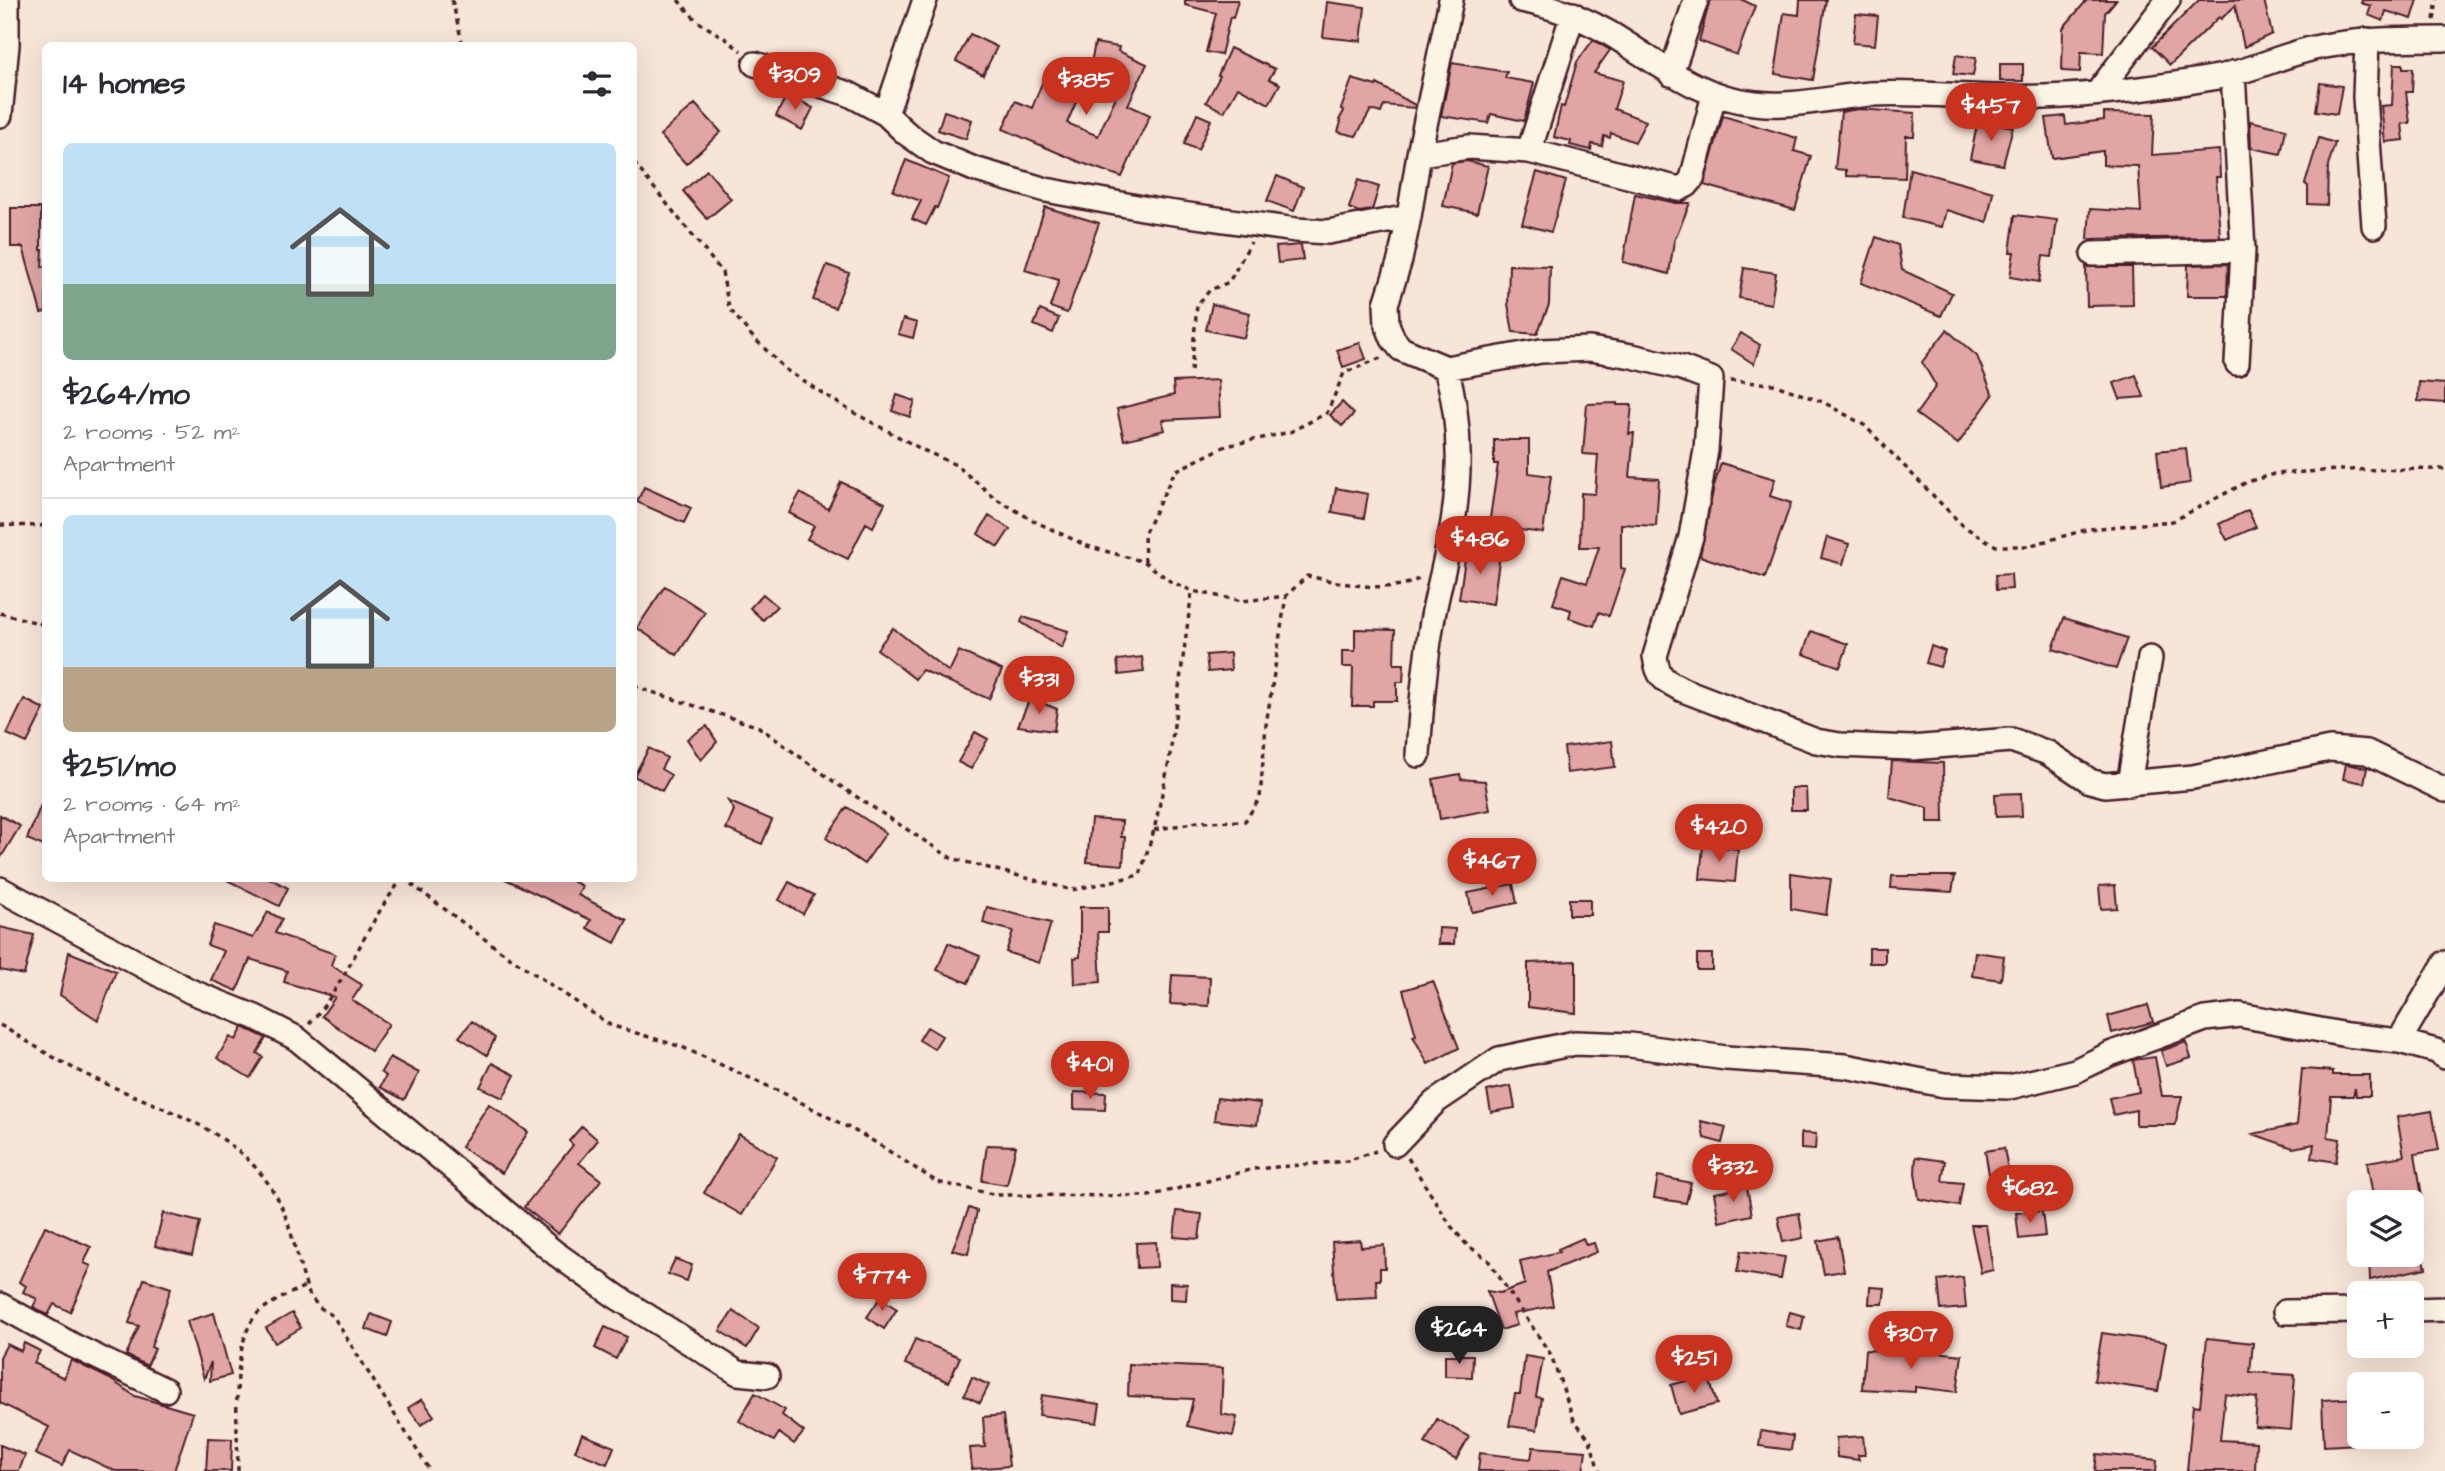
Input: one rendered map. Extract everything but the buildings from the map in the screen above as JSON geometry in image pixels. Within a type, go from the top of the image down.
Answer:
[{"type":"street","points":[[0,115],[7,45],[7,0]]},
{"type":"street","points":[[886,114],[925,0]]},
{"type":"street","points":[[1451,0],[1400,260],[1386,304],[1387,324],[1393,340],[1401,349],[1446,368],[1541,351],[1590,349],[1670,365],[1711,379],[1706,450],[1691,537],[1655,656],[1657,672],[1665,681],[1816,741],[1840,745],[1911,748],[2011,740],[2048,753],[2090,781],[2105,785],[2193,777],[2330,749],[2367,752],[2445,790]]},
{"type":"street","points":[[1521,0],[1573,15],[1610,34],[1671,74],[1714,95],[1754,103],[1785,105],[1870,94],[1944,93],[2043,97],[2098,92],[2171,84],[2234,73],[2318,47],[2367,40],[2445,39]]},
{"type":"street","points":[[1671,74],[1696,0]]},
{"type":"street","points":[[2098,92],[2168,0]]},
{"type":"street","points":[[1528,151],[1573,15]]},
{"type":"street","points":[[2367,40],[2365,97],[2374,226]]},
{"type":"street","points":[[755,64],[849,94],[886,114],[906,133],[933,152],[974,169],[1046,190],[1153,211],[1260,226],[1328,232],[1409,217]]},
{"type":"street","points":[[2234,73],[2242,250],[2238,363]]},
{"type":"street","points":[[1419,154],[1469,147],[1528,151],[1679,190],[1687,186],[1692,179],[1714,95]]},
{"type":"street","points":[[2092,254],[2242,250]]},
{"type":"street","points":[[1418,755],[1420,713],[1434,611],[1454,519],[1458,472],[1453,393],[1446,368]]},
{"type":"street","points":[[2129,784],[2150,658]]},
{"type":"street","points":[[0,889],[190,990],[255,1017],[296,1038],[555,1253],[606,1290],[738,1374],[767,1376]]},
{"type":"street","points":[[2399,1041],[2445,963]]},
{"type":"street","points":[[1395,1144],[1435,1102],[1499,1059],[1575,1042],[1630,1045],[1726,1058],[1845,1066],[1944,1085],[2010,1087],[2075,1071],[2138,1043],[2205,1019],[2240,1015],[2347,1035],[2399,1041],[2436,1051],[2445,1057]]},
{"type":"street","points":[[0,1305],[74,1346],[165,1390]]},
{"type":"street","points":[[2424,1310],[2445,1309]]},
{"type":"street","points":[[2285,1312],[2347,1311]]},
{"type":"path","points":[[452,0],[462,42]]},
{"type":"path","points":[[678,0],[697,21],[726,39],[755,64]]},
{"type":"path","points":[[637,167],[722,272],[729,308],[750,334],[786,370],[849,410],[956,465],[995,498],[1034,522],[1087,546],[1145,562],[1170,581],[1192,591],[1243,601],[1286,596],[1307,576],[1363,587],[1411,583],[1445,563]]},
{"type":"path","points":[[1191,372],[1197,305],[1210,290],[1229,282],[1260,226]]},
{"type":"path","points":[[1145,562],[1144,534],[1175,471],[1226,446],[1290,432],[1327,413],[1344,373],[1401,349]]},
{"type":"path","points":[[1711,379],[1773,384],[1823,402],[1854,419],[1864,425],[1963,526],[1996,546],[2028,546],[2089,529],[2173,521],[2247,482],[2274,474],[2338,470],[2445,469]]},
{"type":"path","points":[[0,525],[42,526]]},
{"type":"path","points":[[637,687],[759,727],[840,786],[951,858],[1072,890],[1140,875],[1170,762],[1192,591]]},
{"type":"path","points":[[1154,830],[1197,822],[1245,821],[1260,798],[1266,725],[1286,596]]},
{"type":"path","points":[[0,612],[42,624]]},
{"type":"path","points":[[296,1038],[326,1005],[388,896],[400,882]]},
{"type":"path","points":[[408,882],[498,949],[610,1025],[682,1047],[785,1094],[870,1139],[937,1182],[997,1195],[1149,1196],[1254,1169],[1347,1161],[1395,1144],[1411,1161],[1451,1226],[1466,1244],[1488,1260],[1551,1355],[1574,1420],[1590,1440],[1599,1471]]},
{"type":"path","points":[[0,1025],[81,1073],[209,1129],[253,1162],[277,1197],[310,1296],[319,1307],[333,1316],[430,1471]]},
{"type":"path","points":[[238,1471],[238,1393],[244,1337],[258,1312],[306,1286]]}]
